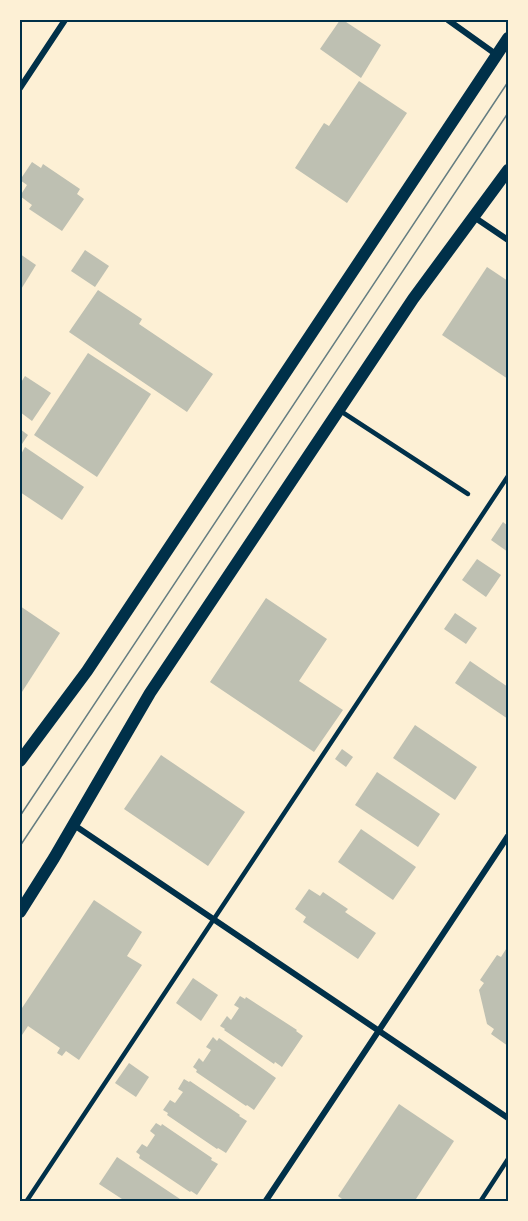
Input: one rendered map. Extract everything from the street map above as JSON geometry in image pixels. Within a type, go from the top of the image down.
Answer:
[{"type":"main road","points":[[20,761],[87,671],[508,38]]},
{"type":"main road","points":[[20,912],[150,693],[413,299],[508,170]]},
{"type":"street","points":[[20,88],[65,20]]},
{"type":"street","points":[[448,20],[497,56]]},
{"type":"street","points":[[474,217],[508,240]]},
{"type":"street","points":[[73,825],[508,1118]]},
{"type":"street","points":[[265,1202],[508,836]]},
{"type":"lane","points":[[339,410],[468,494]]},
{"type":"lane","points":[[26,1202],[508,476]]},
{"type":"lane","points":[[480,1202],[508,1159]]},
{"type":"building","points":[[340,20],[381,45],[361,78],[320,49]]},
{"type":"building","points":[[359,81],[407,113],[347,203],[295,168],[324,123],[329,126]]},
{"type":"building","points":[[32,162],[41,168],[43,164],[80,189],[77,194],[84,199],[62,231],[29,209],[32,205],[20,196],[27,185],[20,180]]},
{"type":"building","points":[[85,250],[109,266],[95,287],[71,271]]},
{"type":"building","points":[[20,254],[36,265],[20,291]]},
{"type":"building","points":[[487,267],[508,281],[508,379],[442,335]]},
{"type":"building","points":[[98,290],[142,319],[139,324],[213,374],[187,412],[69,332]]},
{"type":"building","points":[[88,353],[151,394],[97,477],[34,435]]},
{"type":"building","points":[[25,376],[51,393],[32,421],[20,412],[20,384]]},
{"type":"building","points":[[20,429],[28,435],[20,447]]},
{"type":"building","points":[[25,447],[84,487],[62,520],[20,492],[20,456]]},
{"type":"building","points":[[503,522],[508,526],[508,552],[491,540]]},
{"type":"building","points":[[477,559],[501,575],[486,597],[462,580]]},
{"type":"building","points":[[266,598],[327,639],[299,681],[343,710],[314,752],[210,682]]},
{"type":"building","points":[[20,606],[60,633],[20,695]]},
{"type":"building","points":[[455,613],[477,628],[466,644],[444,629]]},
{"type":"building","points":[[470,661],[508,687],[508,719],[455,683]]},
{"type":"building","points":[[415,725],[477,767],[455,800],[393,758]]},
{"type":"building","points":[[342,749],[353,757],[346,767],[335,759]]},
{"type":"building","points":[[161,755],[245,812],[208,866],[124,809]]},
{"type":"building","points":[[377,772],[440,814],[418,847],[355,805]]},
{"type":"building","points":[[361,829],[416,867],[393,900],[338,862]]},
{"type":"building","points":[[309,889],[320,896],[323,892],[348,909],[345,912],[376,933],[358,959],[303,922],[306,917],[295,909]]},
{"type":"building","points":[[94,900],[142,932],[127,956],[142,965],[79,1060],[66,1051],[62,1056],[57,1053],[60,1048],[28,1026],[22,1035],[20,1033],[20,1011]]},
{"type":"building","points":[[508,946],[508,1046],[491,1034],[494,1029],[487,1024],[479,990],[484,983],[480,980],[497,955],[501,957]]},
{"type":"building","points":[[193,978],[218,995],[201,1021],[176,1003]]},
{"type":"building","points":[[240,996],[245,999],[246,997],[303,1036],[282,1067],[275,1062],[274,1064],[220,1026],[227,1016],[231,1020],[239,1008],[234,1005]]},
{"type":"building","points":[[213,1037],[217,1041],[219,1038],[276,1078],[254,1110],[196,1072],[197,1070],[193,1067],[199,1058],[203,1062],[211,1050],[206,1047]]},
{"type":"building","points":[[129,1063],[149,1077],[136,1097],[115,1083]]},
{"type":"building","points":[[184,1079],[247,1121],[226,1153],[167,1115],[168,1113],[163,1110],[170,1100],[175,1103],[183,1092],[178,1089]]},
{"type":"building","points":[[399,1104],[454,1141],[414,1202],[346,1202],[338,1196]]},
{"type":"building","points":[[156,1123],[161,1126],[162,1124],[218,1164],[197,1195],[139,1158],[140,1155],[136,1152],[142,1144],[147,1147],[155,1135],[150,1131]]},
{"type":"building","points":[[117,1157],[180,1199],[178,1202],[120,1202],[122,1199],[99,1184]]},
{"type":"tram line","points":[[20,816],[508,82]]},
{"type":"tram line","points":[[20,846],[508,113]]}]
